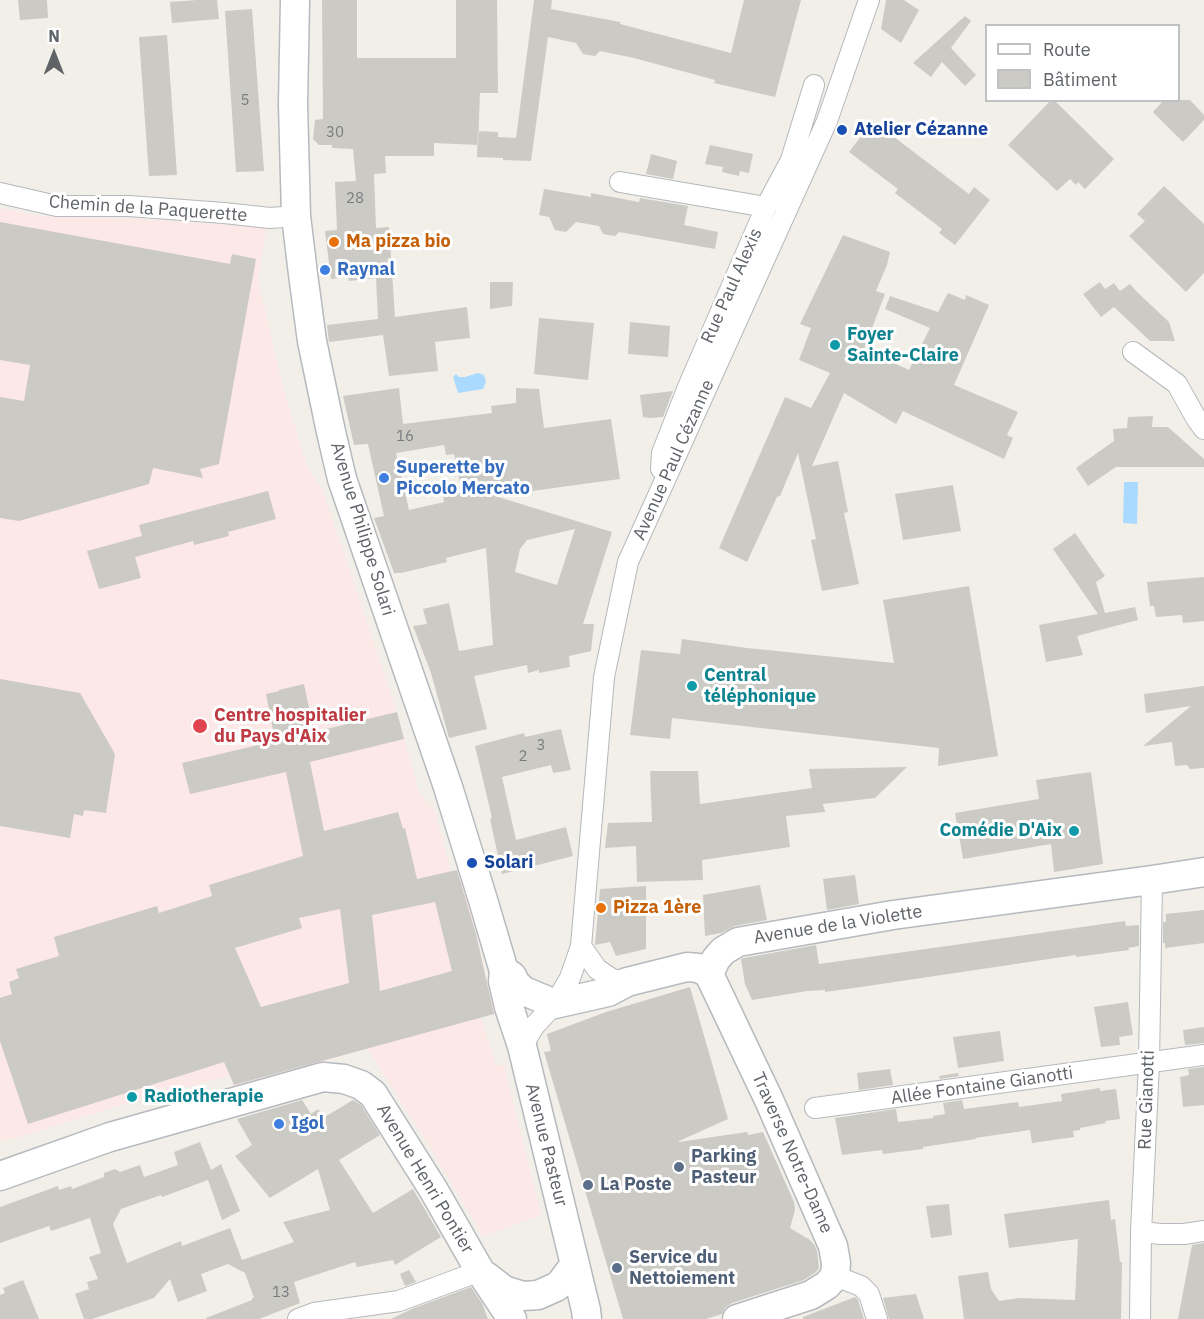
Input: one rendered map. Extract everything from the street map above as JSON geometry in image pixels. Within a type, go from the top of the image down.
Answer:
[{"type":"main road","name":"Avenue Philippe Solari","points":[[295,0],[293,104],[296,216],[312,341],[342,479],[448,787],[504,971]]},
{"type":"main road","name":"Avenue de la Violette","points":[[709,974],[716,959],[723,951],[738,942],[893,915],[1204,872]]},
{"type":"main road","points":[[504,971],[512,976],[516,984],[524,991],[555,1004],[608,992],[627,982],[687,967],[699,968],[709,974]]},
{"type":"main road","name":"Avenue Pasteur","points":[[504,971],[503,981],[509,1007],[522,1046],[589,1316]]},
{"type":"main road","name":"Traverse Notre-Dame","points":[[709,974],[769,1100],[833,1246],[836,1263],[835,1276]]},
{"type":"main road","name":"Avenue Henri Pontier","points":[[0,1176],[110,1137],[323,1077],[344,1079],[361,1085],[373,1094],[433,1189],[480,1271],[512,1319]]},
{"type":"main road","name":"Avenue Henri Pontier","points":[[0,1159],[71,1150]]},
{"type":"main road","points":[[480,1271],[504,1290],[523,1296],[538,1295],[561,1283],[575,1264]]},
{"type":"main road","points":[[737,1319],[811,1295],[827,1285],[835,1276]]},
{"type":"street","name":"Avenue Paul Cézanne","points":[[522,1046],[535,1026],[555,1004],[570,978],[581,946],[604,678],[628,562],[827,121],[869,0]]},
{"type":"street","name":"Rue Paul Alexis","points":[[660,490],[662,453],[687,387],[766,207],[791,160],[814,85]]},
{"type":"street","points":[[620,182],[766,207]]},
{"type":"street","name":"Chemin de la Paquerette","points":[[0,193],[57,206],[129,206],[270,218],[296,216]]},
{"type":"street","points":[[1133,352],[1177,384],[1204,429]]},
{"type":"street","name":"Rue Gianotti","points":[[1140,1319],[1149,1063],[1152,880]]},
{"type":"street","points":[[581,946],[597,969],[612,980],[627,982]]},
{"type":"street","name":"Allée Fontaine Gianotti","points":[[815,1108],[1204,1055]]},
{"type":"street","points":[[1142,1232],[1184,1234],[1204,1231]]},
{"type":"street","points":[[298,1319],[314,1313],[399,1301],[480,1271]]},
{"type":"street","points":[[835,1276],[861,1286],[869,1294],[877,1319]]},
{"type":"shaded area","name":"Centre hospitalier du Pays d'Aix","points":[[0,208],[42,216],[162,220],[266,228],[258,279],[283,388],[307,465],[322,489],[397,712],[418,789],[435,812],[451,871],[461,870],[495,1014],[481,1017],[496,1066],[504,1064],[541,1215],[483,1236],[427,1142],[367,1049],[234,1087],[229,1076],[141,1099],[0,1142]]},
{"type":"water","points":[[478,373],[484,375],[486,382],[483,389],[458,393],[453,377],[456,374],[459,377],[465,377]]},
{"type":"water","points":[[1124,482],[1138,482],[1137,524],[1123,523]]},
{"type":"building","points":[[18,0],[47,0],[48,18],[20,20]]},
{"type":"building","points":[[217,0],[219,19],[172,23],[170,2]]},
{"type":"building","points":[[322,0],[357,0],[357,58],[456,58],[456,0],[497,0],[498,93],[480,93],[478,145],[434,143],[434,156],[385,156],[386,173],[374,174],[376,228],[389,227],[395,317],[467,307],[470,338],[435,342],[438,371],[389,376],[383,335],[329,342],[327,325],[378,319],[376,278],[349,281],[348,277],[331,279],[325,231],[337,230],[335,182],[356,181],[353,149],[319,145],[313,139],[315,120],[323,119]]},
{"type":"building","points":[[534,0],[552,0],[551,9],[620,22],[620,24],[731,53],[744,0],[801,0],[775,97],[714,83],[715,80],[634,58],[600,51],[595,56],[583,54],[576,43],[548,37],[531,161],[477,157],[478,131],[498,132],[498,137],[516,138]]},
{"type":"building","points":[[886,0],[904,0],[919,10],[901,43],[881,29]]},
{"type":"building","points":[[252,9],[264,171],[236,172],[225,11]]},
{"type":"building","points":[[965,16],[971,21],[951,48],[976,75],[965,86],[942,62],[931,77],[913,63]]},
{"type":"building","points":[[167,35],[177,175],[149,176],[139,37]]},
{"type":"building","points":[[1190,100],[1204,115],[1204,120],[1183,142],[1153,112],[1162,102]]},
{"type":"building","points":[[1049,102],[1056,102],[1114,159],[1085,189],[1078,182],[1076,185],[1070,179],[1057,191],[1008,145]]},
{"type":"building","points":[[873,121],[969,194],[974,187],[990,200],[955,245],[939,233],[942,229],[895,193],[898,189],[849,152]]},
{"type":"building","points":[[710,145],[753,154],[749,173],[740,171],[739,176],[722,172],[723,167],[705,164]]},
{"type":"building","points":[[651,154],[677,161],[673,179],[646,174]]},
{"type":"building","points":[[1164,186],[1204,224],[1204,273],[1186,292],[1129,236],[1145,221],[1137,214]]},
{"type":"building","points":[[544,189],[591,197],[591,193],[639,202],[640,198],[688,206],[684,225],[718,232],[715,249],[619,232],[615,236],[603,234],[599,226],[576,222],[566,232],[555,230],[549,217],[539,215]]},
{"type":"building","points":[[0,222],[230,264],[232,254],[256,259],[219,464],[200,469],[203,478],[153,468],[149,484],[19,521],[0,518],[0,397],[24,401],[30,365],[0,360]]},
{"type":"building","points":[[843,235],[890,252],[876,291],[885,294],[864,349],[909,370],[930,328],[885,309],[890,296],[938,312],[948,293],[965,300],[966,295],[989,305],[954,385],[1018,412],[1007,435],[1013,438],[1004,459],[903,411],[896,424],[844,393],[812,466],[838,461],[848,512],[844,513],[859,584],[822,591],[811,540],[816,539],[798,453],[780,496],[777,497],[747,562],[719,548],[785,397],[811,408],[830,373],[799,360],[811,328],[800,324]]},
{"type":"building","points":[[490,282],[513,282],[512,306],[490,309]]},
{"type":"building","points":[[1100,282],[1105,289],[1114,283],[1120,291],[1130,284],[1169,322],[1175,341],[1150,341],[1114,307],[1101,317],[1083,294]]},
{"type":"building","points":[[539,318],[594,323],[588,380],[534,374]]},
{"type":"building","points":[[630,322],[670,326],[668,357],[628,354]]},
{"type":"building","points":[[399,388],[403,424],[492,413],[491,406],[516,403],[516,388],[539,389],[544,428],[611,419],[620,479],[495,496],[612,532],[583,624],[594,624],[591,651],[569,656],[570,667],[528,673],[527,665],[474,676],[487,729],[449,738],[431,673],[413,626],[427,624],[423,609],[449,603],[459,651],[493,645],[486,548],[446,558],[447,562],[394,573],[374,518],[384,516],[368,444],[354,445],[343,396]],"holes":[[[444,445],[446,455],[454,454],[462,492],[443,496],[444,502],[409,510],[396,453]],[[575,529],[557,585],[515,572],[520,549],[527,540]]]},
{"type":"building","points":[[673,391],[663,417],[643,417],[640,395]]},
{"type":"building","points":[[1153,416],[1152,427],[1168,427],[1204,459],[1204,467],[1116,467],[1088,486],[1076,468],[1114,441],[1113,429],[1127,428],[1128,417]]},
{"type":"building","points":[[953,485],[961,531],[903,540],[895,494]]},
{"type":"building","points":[[268,491],[276,519],[228,532],[229,536],[194,545],[193,541],[135,557],[141,578],[99,589],[87,551],[142,536],[139,525]]},
{"type":"building","points":[[1075,533],[1105,576],[1096,582],[1105,613],[1135,607],[1138,620],[1077,636],[1083,655],[1046,662],[1039,625],[1098,614],[1053,549]]},
{"type":"building","points":[[1204,577],[1204,621],[1183,623],[1182,615],[1156,617],[1154,606],[1150,606],[1147,582]]},
{"type":"building","points":[[969,586],[998,756],[938,766],[939,748],[672,718],[670,739],[630,735],[641,650],[680,654],[682,639],[894,663],[883,600]]},
{"type":"building","points":[[0,679],[80,693],[115,754],[106,813],[84,810],[83,816],[74,814],[70,838],[0,826]]},
{"type":"building","points":[[304,684],[314,732],[397,712],[404,739],[310,762],[324,831],[398,812],[403,829],[405,828],[417,879],[457,870],[476,934],[494,1014],[234,1085],[224,1062],[28,1124],[0,1041],[0,998],[12,994],[9,982],[19,978],[16,969],[59,956],[54,937],[157,906],[159,913],[212,896],[209,885],[303,856],[286,772],[190,794],[182,763],[275,741],[266,694]],"holes":[[[435,902],[452,971],[380,991],[372,915]],[[340,909],[349,983],[261,1007],[235,948],[302,928],[299,918]]]},
{"type":"building","points":[[1204,686],[1204,768],[1190,769],[1187,765],[1175,766],[1172,742],[1143,746],[1191,706],[1146,713],[1144,694]]},
{"type":"building","points":[[561,729],[571,770],[553,773],[551,765],[502,777],[516,840],[566,827],[573,856],[502,874],[475,746],[524,733],[525,737]]},
{"type":"building","points":[[907,767],[875,798],[823,804],[825,812],[786,816],[790,847],[702,860],[703,880],[637,882],[636,846],[605,848],[608,823],[652,822],[650,771],[698,771],[700,804],[812,788],[809,769]]},
{"type":"building","points":[[1091,772],[1103,864],[1054,872],[1051,844],[963,859],[955,813],[1039,799],[1036,780]]},
{"type":"building","points":[[855,875],[859,904],[827,910],[823,879]]},
{"type":"building","points":[[760,885],[767,920],[735,926],[721,933],[705,936],[703,895]]},
{"type":"building","points":[[646,886],[646,949],[616,956],[610,942],[595,945],[600,889]]},
{"type":"building","points":[[1204,910],[1204,943],[1165,948],[1163,922],[1166,922],[1166,914]]},
{"type":"building","points":[[1125,921],[1126,926],[1139,925],[1139,946],[1128,948],[1129,950],[1076,957],[1076,955],[825,992],[825,990],[807,991],[752,1000],[745,984],[741,959],[816,945],[819,964]]},
{"type":"building","name":"Parking Pasteur","points":[[690,987],[728,1119],[679,1142],[747,1132],[748,1135],[763,1132],[794,1202],[795,1210],[790,1228],[810,1240],[815,1246],[819,1268],[804,1280],[732,1303],[725,1308],[722,1314],[706,1319],[623,1319],[544,1052],[551,1051],[547,1034],[606,1012]]},
{"type":"building","points":[[1128,1002],[1133,1035],[1119,1037],[1120,1045],[1101,1047],[1094,1007]]},
{"type":"building","points":[[1204,1027],[1204,1043],[1185,1045],[1183,1030]]},
{"type":"building","points":[[1000,1031],[1004,1061],[958,1068],[953,1037]]},
{"type":"building","points":[[1204,1067],[1204,1105],[1183,1107],[1180,1077],[1189,1075],[1188,1069]]},
{"type":"building","points":[[890,1069],[893,1085],[859,1090],[857,1073]]},
{"type":"building","points":[[958,1073],[959,1076],[940,1079],[939,1076]]},
{"type":"building","points":[[1100,1088],[1100,1091],[1116,1089],[1120,1119],[1080,1128],[1080,1130],[1073,1131],[1074,1137],[1032,1143],[1030,1130],[923,1147],[923,1149],[883,1154],[882,1150],[842,1155],[835,1118],[896,1109],[898,1122],[933,1118],[933,1116],[945,1114],[943,1103],[962,1100],[964,1109],[1018,1102],[1019,1107],[1062,1101],[1061,1094]]},
{"type":"building","points":[[302,1100],[311,1114],[318,1109],[323,1118],[353,1100],[361,1105],[380,1135],[339,1160],[373,1213],[413,1189],[441,1237],[395,1265],[393,1260],[357,1267],[355,1262],[294,1282],[300,1303],[259,1319],[206,1319],[254,1298],[245,1273],[228,1264],[201,1274],[207,1291],[178,1302],[170,1279],[154,1298],[92,1319],[84,1319],[75,1294],[89,1289],[87,1282],[98,1279],[89,1257],[101,1253],[90,1218],[51,1231],[49,1226],[0,1243],[0,1207],[58,1186],[59,1190],[71,1186],[72,1189],[104,1177],[104,1173],[115,1169],[120,1172],[140,1165],[144,1177],[178,1165],[174,1152],[200,1142],[211,1170],[221,1164],[240,1211],[222,1220],[208,1180],[121,1209],[113,1224],[127,1263],[181,1241],[182,1246],[230,1228],[242,1260],[294,1242],[283,1222],[330,1210],[318,1169],[270,1198],[235,1156],[252,1145],[237,1119]]},
{"type":"building","points":[[1109,1200],[1111,1220],[1115,1219],[1120,1262],[1122,1262],[1121,1319],[964,1319],[958,1276],[988,1272],[991,1289],[999,1301],[1019,1298],[1075,1300],[1078,1239],[1009,1248],[1004,1214]]},
{"type":"building","points":[[949,1204],[952,1235],[931,1238],[926,1206]]},
{"type":"building","points":[[1204,1243],[1204,1319],[1178,1319],[1192,1245]]},
{"type":"building","points":[[409,1270],[416,1282],[405,1286],[400,1274]]},
{"type":"building","points":[[23,1280],[39,1319],[0,1319],[0,1295],[5,1293],[3,1288]]},
{"type":"building","points":[[471,1287],[482,1303],[488,1319],[391,1319],[414,1308]]},
{"type":"building","points":[[916,1294],[924,1319],[889,1319],[883,1298]]},
{"type":"building","points":[[855,1297],[864,1319],[803,1319],[803,1317]]},
{"type":"place","name":"Atelier Cézanne","points":[[842,130]]},
{"type":"place","name":"Ma pizza bio","points":[[334,242]]},
{"type":"place","name":"Raynal","points":[[325,270]]},
{"type":"place","name":"Foyer Sainte-Claire","points":[[835,345]]},
{"type":"place","name":"Superette by Piccolo Mercato","points":[[384,478]]},
{"type":"place","name":"Central téléphonique","points":[[692,686]]},
{"type":"place","name":"Centre hospitalier du Pays d'Aix","points":[[200,726]]},
{"type":"place","name":"Comédie D'Aix","points":[[1074,831]]},
{"type":"place","name":"Solari","points":[[472,863]]},
{"type":"place","name":"Pizza 1ère","points":[[601,908]]},
{"type":"place","name":"Radiotherapie","points":[[132,1097]]},
{"type":"place","name":"Igol","points":[[279,1124]]},
{"type":"place","name":"Parking Pasteur","points":[[679,1167]]},
{"type":"place","name":"La Poste","points":[[588,1185]]},
{"type":"place","name":"Service du Nettoiement","points":[[617,1268]]}]
